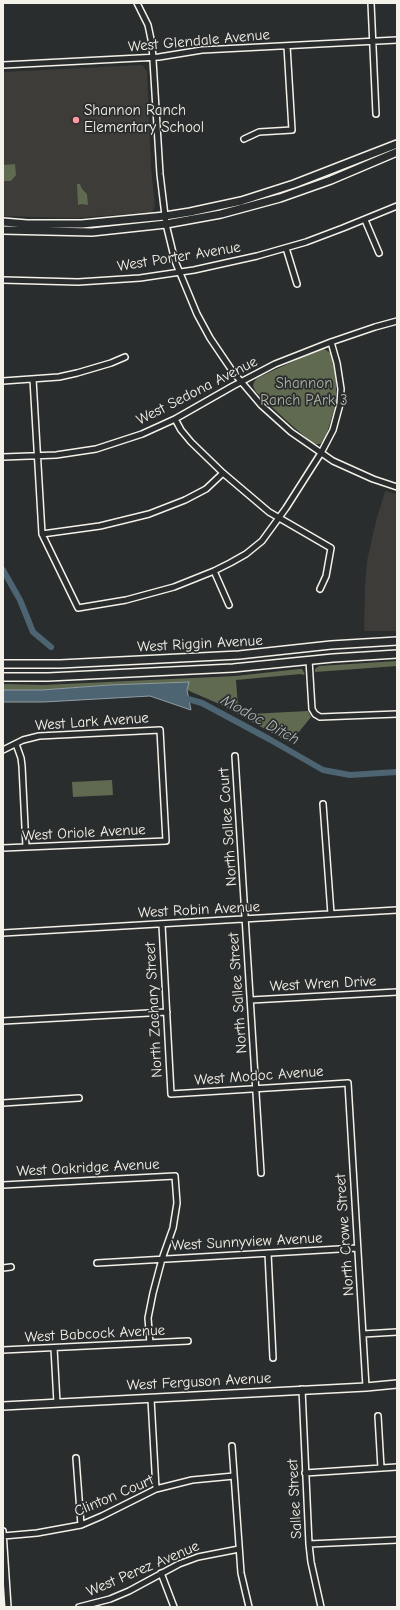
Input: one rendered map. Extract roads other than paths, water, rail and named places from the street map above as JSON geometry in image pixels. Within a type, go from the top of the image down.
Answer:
[{"type":"street","points":[[137,3],[148,25],[152,39],[160,174],[165,220],[179,273],[210,338],[241,382],[261,404],[291,432],[333,460],[373,480],[397,486]]},
{"type":"street","points":[[371,3],[376,114]]},
{"type":"street","name":"West Glendale Avenue","points":[[3,65],[167,56],[195,50],[397,40]]},
{"type":"street","points":[[244,139],[259,132],[292,130],[287,46]]},
{"type":"street","points":[[3,222],[27,224],[82,224],[165,220],[241,202],[301,182],[397,144]]},
{"type":"street","points":[[3,230],[92,232],[165,220],[221,214],[280,198],[331,180],[397,152]]},
{"type":"street","name":"West Porter Avenue","points":[[3,280],[78,282],[127,279],[179,273],[223,264],[286,248],[365,220],[397,206]]},
{"type":"street","points":[[365,220],[379,253]]},
{"type":"street","points":[[286,248],[297,284]]},
{"type":"street","name":"West Sedona Avenue","points":[[3,457],[56,455],[96,449],[142,434],[175,419],[275,364],[331,342],[397,321]]},
{"type":"street","points":[[33,379],[42,534],[78,608],[126,600],[174,586],[214,571],[246,554],[262,541],[279,518],[321,453],[333,430],[340,404],[340,377],[331,342]]},
{"type":"street","points":[[3,381],[59,377],[83,372],[125,357]]},
{"type":"street","points":[[175,419],[181,430],[191,442],[223,473],[269,512],[331,548],[326,576],[320,589]]},
{"type":"street","points":[[42,534],[100,526],[149,514],[199,493],[206,489],[223,473]]},
{"type":"street","points":[[214,571],[229,605]]},
{"type":"street","name":"West Riggin Avenue","points":[[3,664],[60,664],[245,655],[331,645],[397,641]]},
{"type":"street","name":"West Riggin Avenue","points":[[3,677],[55,677],[227,669],[267,666],[309,660],[397,654]]},
{"type":"street","points":[[309,660],[312,709],[315,714],[320,717],[397,714]]},
{"type":"street","name":"West Lark Avenue","points":[[3,750],[23,740],[39,736],[160,730],[166,841]]},
{"type":"street","points":[[16,744],[22,766],[26,847]]},
{"type":"street","name":"North Sallee Court","points":[[235,756],[245,920]]},
{"type":"street","points":[[323,804],[331,914]]},
{"type":"street","name":"West Oriole Avenue","points":[[3,848],[166,841]]},
{"type":"street","name":"West Robin Avenue","points":[[3,933],[162,925],[397,910]]},
{"type":"street","name":"North Sallee Street","points":[[245,920],[257,1088]]},
{"type":"street","name":"North Zachary Street","points":[[162,925],[171,1094]]},
{"type":"street","name":"West Wren Drive","points":[[251,1000],[397,992]]},
{"type":"street","points":[[3,1021],[167,1012]]},
{"type":"street","name":"West Modoc Avenue","points":[[171,1094],[348,1083]]},
{"type":"street","name":"North Crowe Street","points":[[348,1083],[366,1387]]},
{"type":"street","points":[[257,1088],[261,1173]]},
{"type":"street","points":[[3,1103],[79,1098]]},
{"type":"street","name":"West Oakridge Avenue","points":[[3,1185],[175,1176],[177,1203],[173,1228],[162,1259]]},
{"type":"street","name":"West Sunnyview Avenue","points":[[97,1263],[358,1248]]},
{"type":"street","points":[[268,1253],[273,1358]]},
{"type":"street","points":[[150,1343],[148,1318],[162,1259]]},
{"type":"street","points":[[3,1268],[11,1267]]},
{"type":"street","points":[[363,1334],[397,1332]]},
{"type":"street","name":"West Babcock Avenue","points":[[3,1350],[188,1341]]},
{"type":"street","points":[[54,1348],[57,1402]]},
{"type":"street","name":"West Ferguson Avenue","points":[[3,1406],[302,1389],[366,1387],[397,1384]]},
{"type":"street","name":"Sallee Street","points":[[302,1389],[309,1544],[312,1567],[321,1607]]},
{"type":"street","points":[[151,1398],[156,1490]]},
{"type":"street","points":[[378,1416],[381,1468]]},
{"type":"street","points":[[232,1446],[241,1573],[249,1607]]},
{"type":"street","points":[[76,1458],[81,1525]]},
{"type":"street","points":[[305,1473],[397,1467]]},
{"type":"street","name":"Clinton Court","points":[[3,1536],[37,1533],[81,1525],[156,1490],[192,1480],[234,1476]]},
{"type":"street","points":[[3,1531],[8,1607]]},
{"type":"street","points":[[309,1544],[397,1540]]},
{"type":"street","name":"West Perez Avenue","points":[[79,1607],[90,1606],[129,1591],[179,1564],[198,1557],[239,1549]]},
{"type":"street","points":[[161,1573],[174,1607]]},
{"type":"water","points":[[189,682],[187,690],[191,710],[150,696],[44,702],[3,702],[3,690],[42,690],[109,685]]},
{"type":"waterway","points":[[3,570],[20,600],[33,632],[51,647]]},
{"type":"waterway","name":"Modoc Ditch","points":[[181,697],[202,703],[323,770],[350,775],[397,772]]},
{"type":"place","name":"Shannon Ranch Elementary School","points":[[76,120]]},
{"type":"park label","name":"Shannon Ranch PArk 3","points":[[304,392]]}]
